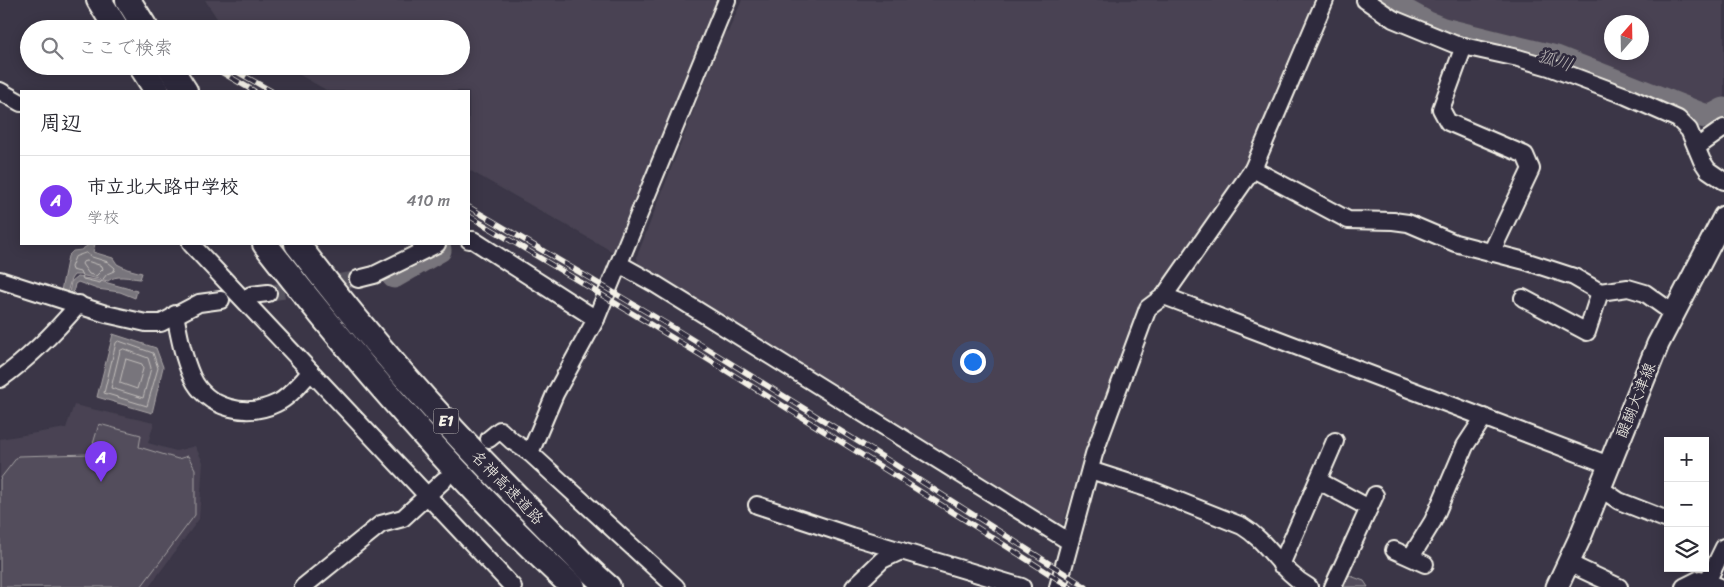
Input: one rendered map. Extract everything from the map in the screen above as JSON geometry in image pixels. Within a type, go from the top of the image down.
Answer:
[{"type":"highway","points":[[99,0],[111,20]]},
{"type":"highway","points":[[128,0],[140,20]]},
{"type":"highway","points":[[147,75],[157,90]]},
{"type":"highway","points":[[175,75],[184,90]]},
{"type":"highway","name":"名神高速道路","points":[[266,245],[325,321],[441,455],[534,550],[574,587]]},
{"type":"highway","name":"名神高速道路","points":[[298,245],[340,300],[412,384],[492,472],[608,587]]},
{"type":"main road","name":"醍醐大津線","points":[[1557,587],[1600,488],[1658,344],[1724,217]]},
{"type":"street","points":[[530,453],[555,394],[596,319],[727,0]]},
{"type":"street","points":[[1058,587],[1094,454],[1148,308],[1164,296],[1253,169],[1325,0]]},
{"type":"street","points":[[1365,0],[1393,19],[1454,44],[1549,66],[1626,96],[1678,119],[1689,130],[1702,161],[1708,170],[1724,181]]},
{"type":"street","points":[[1464,46],[1441,109],[1448,122],[1525,155],[1531,170],[1491,253]]},
{"type":"street","points":[[0,91],[20,102]]},
{"type":"street","points":[[1697,146],[1724,128]]},
{"type":"street","points":[[1253,169],[1348,220],[1408,223],[1455,243],[1525,260],[1574,277],[1600,292],[1628,288],[1645,293],[1673,313]]},
{"type":"street","points":[[470,240],[473,240],[596,319]]},
{"type":"street","points":[[192,245],[513,587]]},
{"type":"street","points":[[358,279],[374,274],[436,245]]},
{"type":"street","points":[[619,264],[655,284],[1070,542]]},
{"type":"street","points":[[0,280],[106,314],[146,322],[161,323],[199,303],[221,300]]},
{"type":"street","points":[[251,295],[268,292]]},
{"type":"street","points":[[1523,298],[1587,332],[1600,292]]},
{"type":"street","points":[[1164,296],[1609,465]]},
{"type":"street","points":[[0,379],[21,364],[42,345],[79,304]]},
{"type":"street","points":[[175,314],[186,359],[193,378],[204,394],[218,404],[239,410],[258,409],[278,403],[311,372]]},
{"type":"street","points":[[1394,550],[1418,560],[1464,446],[1484,417]]},
{"type":"street","points":[[489,439],[500,430],[530,453],[676,587]]},
{"type":"street","points":[[1281,565],[1335,441]]},
{"type":"street","points":[[1090,470],[1149,489],[1242,526],[1255,534],[1281,565],[1299,582],[1309,587]]},
{"type":"street","points":[[303,587],[381,524],[403,518],[444,480]]},
{"type":"street","points":[[1319,481],[1372,502],[1333,587]]},
{"type":"street","points":[[1600,488],[1619,501],[1664,519]]},
{"type":"street","points":[[757,505],[1022,587]]},
{"type":"street","points":[[1684,587],[1700,579],[1714,584],[1724,547]]},
{"type":"street","points":[[854,587],[882,560],[901,551]]},
{"type":"street","points":[[1568,563],[1619,587]]},
{"type":"shaded area","points":[[205,0],[718,0],[615,253],[470,171],[470,90],[326,90],[300,75],[470,75],[470,20],[218,20]]},
{"type":"shaded area","points":[[742,0],[1317,0],[1248,162],[1170,277],[1142,301],[1091,433],[1063,524],[1052,526],[639,269],[637,256],[724,33],[728,32]]},
{"type":"shaded area","points":[[1401,0],[1724,0],[1724,102],[1721,107],[1710,109],[1621,74],[1546,48],[1476,31],[1427,14]]},
{"type":"shaded area","points":[[74,405],[154,423],[148,443],[176,451],[195,446],[203,462],[199,519],[149,587],[0,587],[0,439],[66,428]]},
{"type":"shaded area","points":[[99,424],[141,435],[139,447],[178,459],[188,456],[195,469],[195,515],[141,587],[0,587],[0,479],[18,456],[90,454]]},
{"type":"shaded area","points":[[1348,575],[1364,581],[1368,587],[1341,587]]},
{"type":"water","points":[[88,245],[95,245],[93,252],[113,258],[117,264],[142,273],[140,279],[119,277],[108,281],[74,275],[67,293],[61,291],[68,256],[73,251],[81,250]]},
{"type":"water","points":[[77,277],[97,280],[137,291],[135,298],[120,292],[97,289],[78,282],[75,284],[73,294],[69,293],[71,282]]},
{"type":"water","points":[[113,334],[156,348],[163,367],[152,413],[97,397]]},
{"type":"waterway","name":"狐川","points":[[1385,0],[1426,23],[1443,30],[1556,58],[1701,115],[1711,117],[1724,110]]},
{"type":"waterway","name":"狐川","points":[[394,276],[439,250]]},
{"type":"tunnel","points":[[268,293],[358,279]]},
{"type":"railway","points":[[226,75],[252,90]]},
{"type":"railway","points":[[243,75],[269,90]]},
{"type":"railway","points":[[470,208],[672,327],[891,462],[1086,587]]},
{"type":"railway","points":[[470,217],[771,398],[1070,587]]},
{"type":"place","name":"市立北大路中学校","points":[[101,482]]}]
